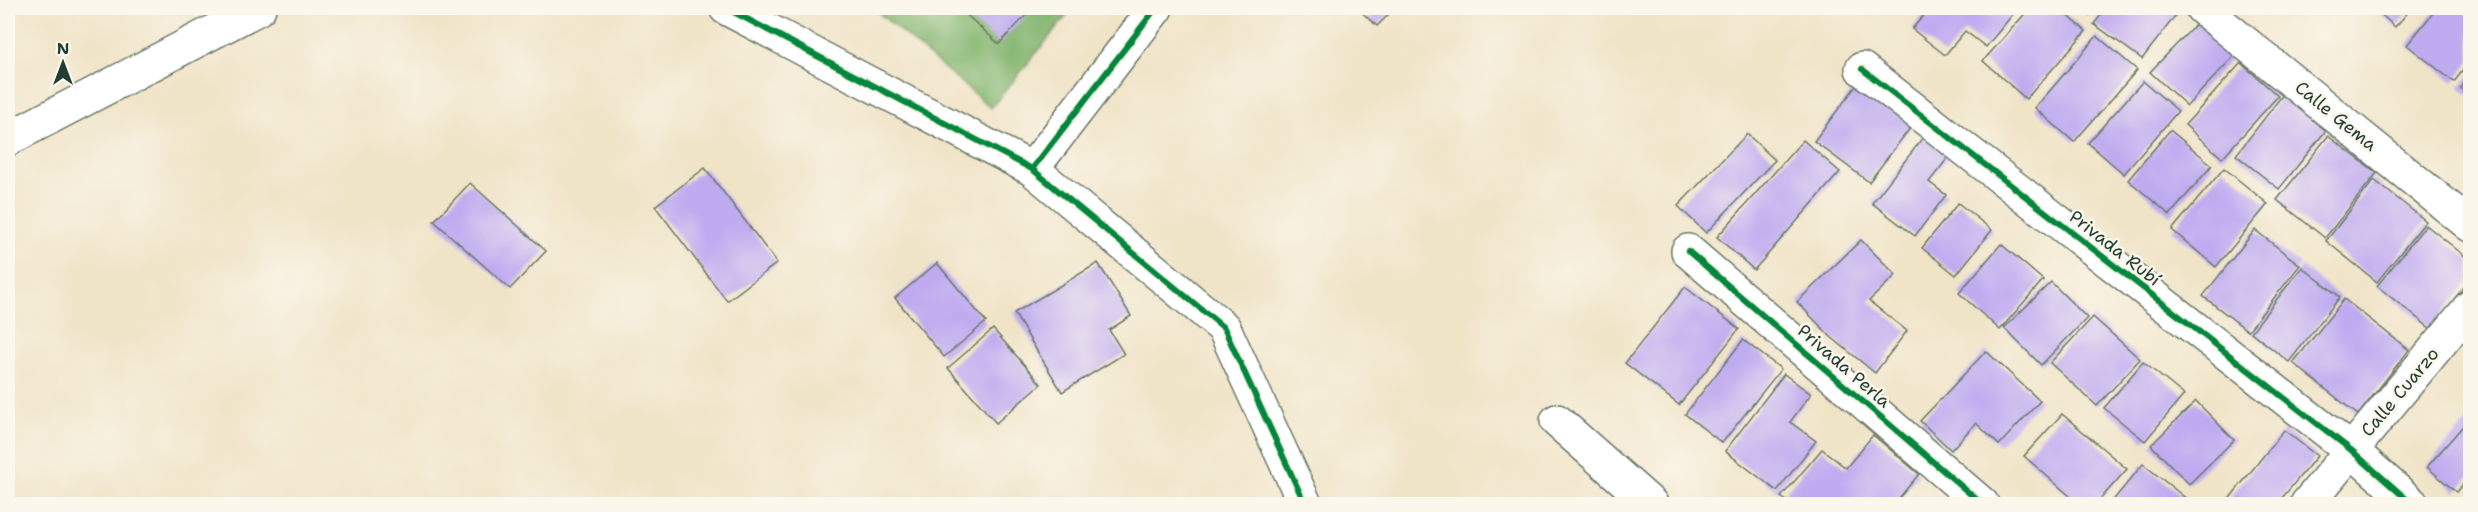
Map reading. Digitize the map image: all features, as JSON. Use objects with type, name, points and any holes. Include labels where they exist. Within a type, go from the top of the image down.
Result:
[{"type":"street","points":[[8,139],[258,8]]},
{"type":"street","points":[[726,8],[1032,169],[1224,328],[1305,504]]},
{"type":"street","points":[[1032,169],[1156,8]]},
{"type":"street","name":"Calle Gema","points":[[2202,8],[2470,225]]},
{"type":"street","name":"Privada Rubí","points":[[1862,69],[2351,450],[2412,504]]},
{"type":"street","name":"Privada Perla","points":[[1688,251],[1982,504]]},
{"type":"street","name":"Calle Cuarzo","points":[[2307,504],[2470,307]]},
{"type":"street","points":[[1557,421],[1651,504]]},
{"type":"green space","points":[[873,8],[1073,8],[991,108]]},
{"type":"building","points":[[959,8],[1033,8],[999,44]]},
{"type":"building","points":[[1357,8],[1395,8],[1377,26]]},
{"type":"building","points":[[1930,8],[2018,8],[1986,47],[1965,31],[1945,55],[1912,29]]},
{"type":"building","points":[[2030,8],[2059,8],[2086,31],[2026,99],[1983,61]]},
{"type":"building","points":[[2079,8],[2094,8],[2089,15]]},
{"type":"building","points":[[2106,8],[2174,8],[2179,11],[2142,59],[2094,24]]},
{"type":"building","points":[[2374,8],[2412,8],[2395,27]]},
{"type":"building","points":[[2437,8],[2462,8],[2470,14],[2470,61],[2454,82],[2407,45]]},
{"type":"building","points":[[2200,20],[2236,54],[2187,106],[2150,72]]},
{"type":"building","points":[[2097,36],[2137,70],[2074,142],[2035,108]]},
{"type":"building","points":[[2241,63],[2278,96],[2222,158],[2185,125]]},
{"type":"building","points":[[2470,74],[2470,97],[2460,88]]},
{"type":"building","points":[[1862,78],[1917,119],[1869,182],[1814,141]]},
{"type":"building","points":[[2143,81],[2178,111],[2124,174],[2088,143]]},
{"type":"building","points":[[2284,93],[2328,128],[2279,189],[2236,155]]},
{"type":"building","points":[[1929,130],[1954,150],[1929,182],[1946,195],[1915,236],[1872,203]]},
{"type":"building","points":[[2170,130],[2212,165],[2170,215],[2128,180]]},
{"type":"building","points":[[1747,134],[1775,160],[1706,233],[1678,206]]},
{"type":"building","points":[[2328,136],[2377,173],[2325,238],[2277,200]]},
{"type":"building","points":[[1803,140],[1840,172],[1754,270],[1717,237]]},
{"type":"building","points":[[705,168],[777,263],[727,301],[655,206]]},
{"type":"building","points":[[2224,168],[2268,204],[2216,267],[2172,230]]},
{"type":"building","points":[[2374,180],[2426,221],[2377,282],[2326,241]]},
{"type":"building","points":[[470,183],[546,251],[510,289],[434,221]]},
{"type":"building","points":[[1958,203],[1992,230],[1956,275],[1922,248]]},
{"type":"building","points":[[2426,225],[2470,260],[2470,279],[2431,329],[2377,286]]},
{"type":"building","points":[[2255,230],[2300,265],[2248,331],[2203,296]]},
{"type":"building","points":[[1861,240],[1896,275],[1869,301],[1907,331],[1875,373],[1831,337],[1797,302]]},
{"type":"building","points":[[2001,244],[2043,280],[2000,330],[1959,293]]},
{"type":"building","points":[[937,263],[986,322],[944,357],[895,298]]},
{"type":"building","points":[[1098,263],[1131,316],[1109,330],[1124,354],[1062,392],[1014,313]]},
{"type":"building","points":[[2302,267],[2340,297],[2289,362],[2251,332]]},
{"type":"building","points":[[2051,282],[2087,318],[2041,365],[2004,328]]},
{"type":"building","points":[[1685,287],[1739,329],[1679,405],[1625,363]]},
{"type":"building","points":[[2344,299],[2409,350],[2358,415],[2293,363]]},
{"type":"building","points":[[2093,317],[2140,359],[2097,406],[2050,363]]},
{"type":"building","points":[[993,329],[1041,384],[996,423],[948,368]]},
{"type":"building","points":[[1743,340],[1781,369],[1722,443],[1685,414]]},
{"type":"building","points":[[1986,351],[2040,401],[1999,445],[1976,423],[1951,450],[1920,421]]},
{"type":"building","points":[[2143,362],[2184,395],[2145,441],[2104,408]]},
{"type":"building","points":[[1784,374],[1811,394],[1790,422],[1816,441],[1777,491],[1725,451]]},
{"type":"building","points":[[2196,401],[2234,440],[2189,484],[2151,445]]},
{"type":"building","points":[[2062,414],[2127,469],[2096,504],[2079,504],[2024,456]]},
{"type":"building","points":[[2470,418],[2470,476],[2456,492],[2427,467]]},
{"type":"building","points":[[2284,430],[2317,456],[2277,504],[2237,504],[2230,498]]},
{"type":"building","points":[[1873,435],[1919,474],[1894,504],[1791,504],[1781,497],[1822,449],[1846,468]]},
{"type":"building","points":[[2143,464],[2193,504],[2110,504]]},
{"type":"cycle path","points":[[726,8],[1032,169],[1156,8]]},
{"type":"cycle path","points":[[1862,69],[2351,450],[2412,504]]},
{"type":"cycle path","points":[[1032,169],[1224,328],[1305,504]]},
{"type":"cycle path","points":[[1688,251],[1982,504]]}]
